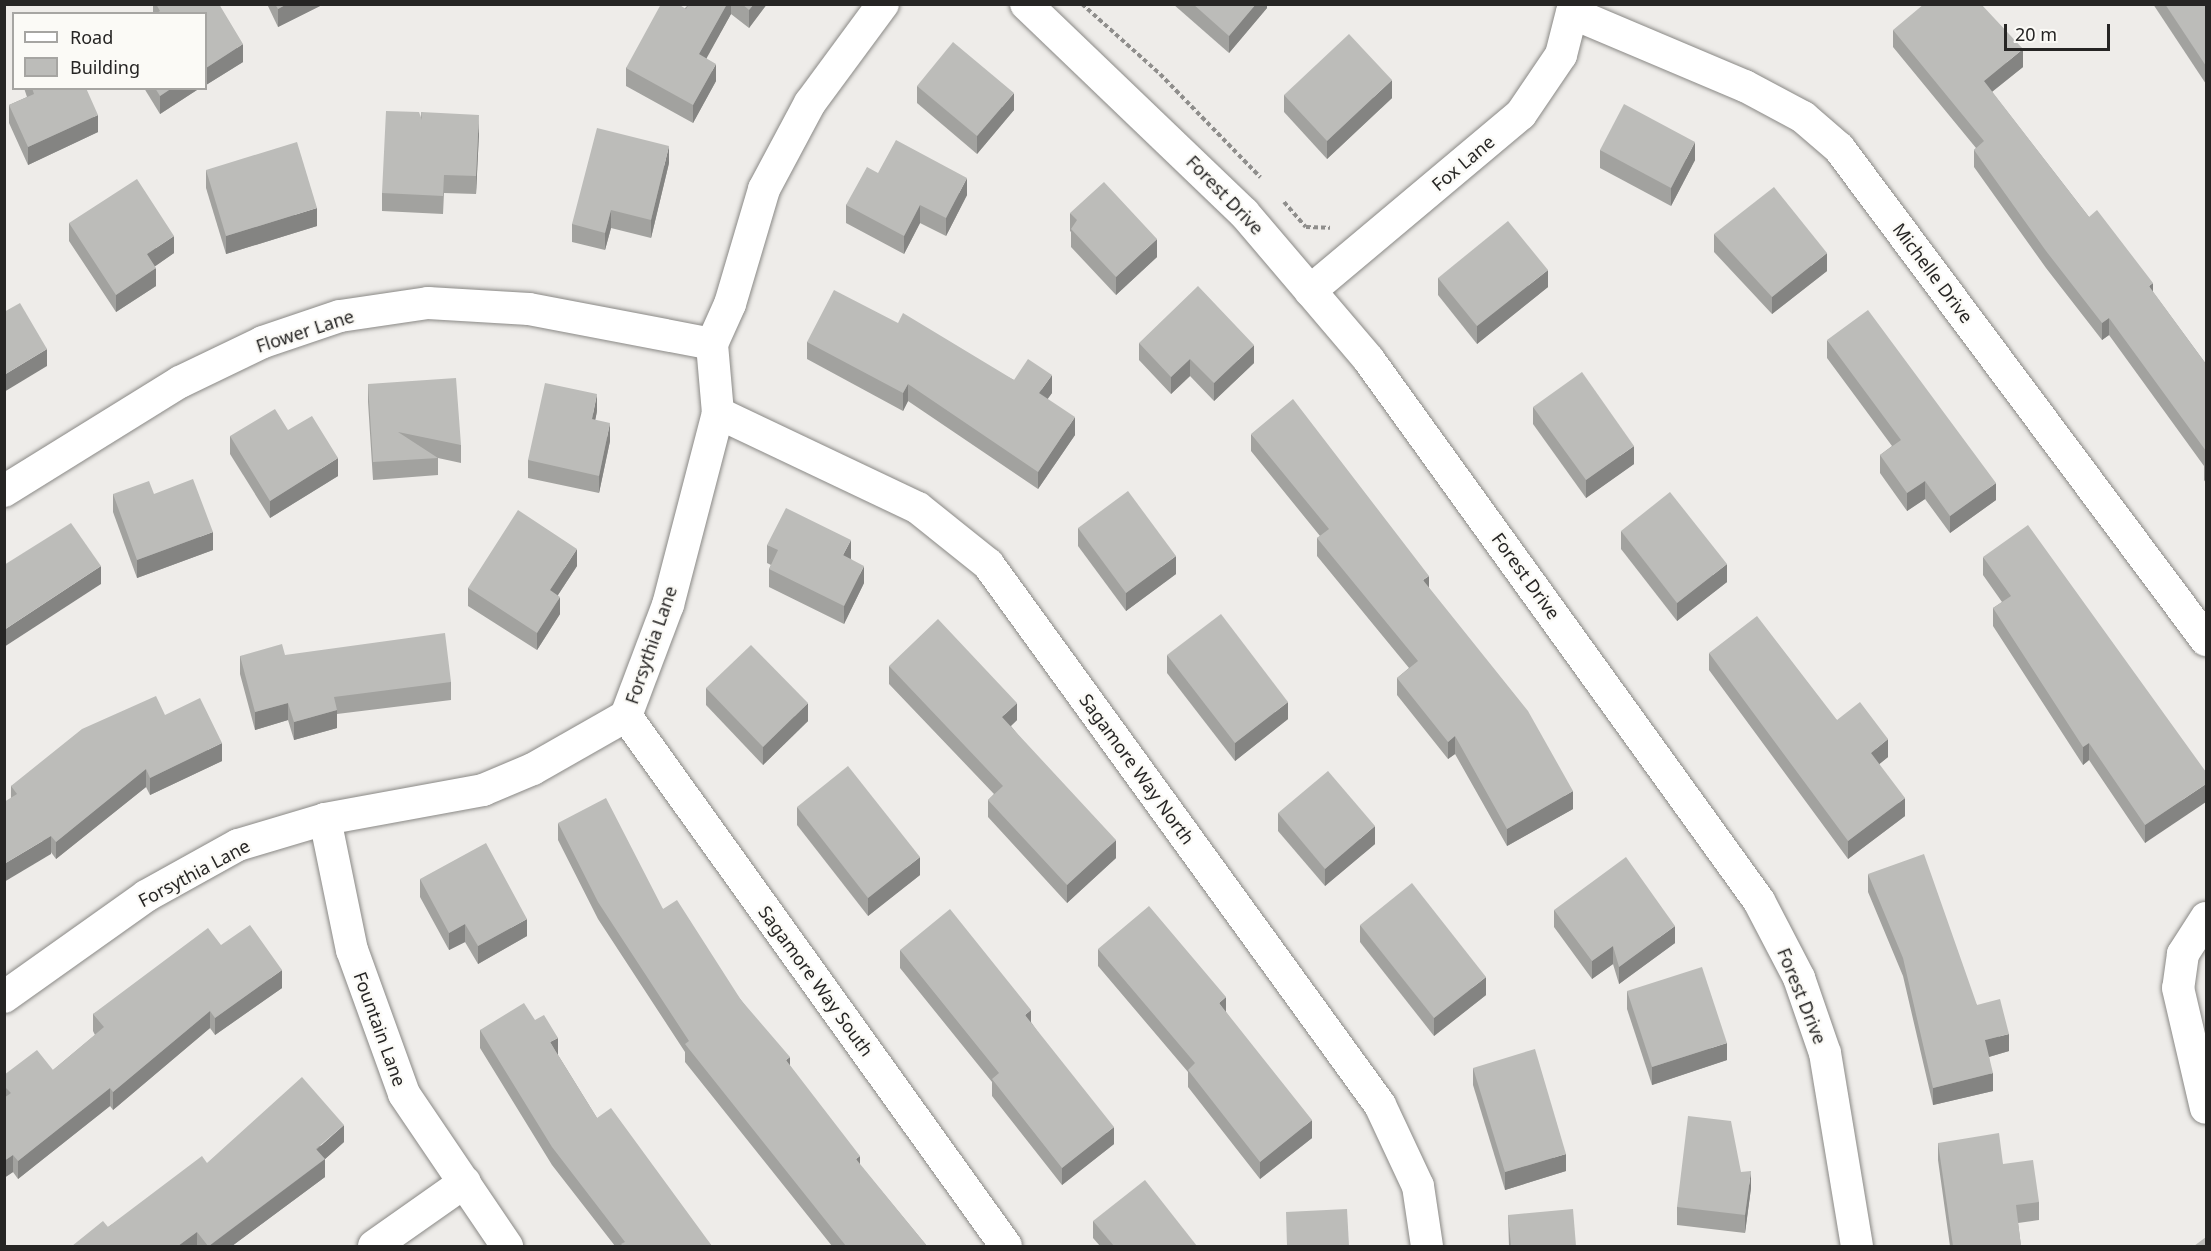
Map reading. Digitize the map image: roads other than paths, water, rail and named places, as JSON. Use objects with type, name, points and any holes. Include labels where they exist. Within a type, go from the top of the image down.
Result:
[{"type":"street","name":"Forsythia Lane","points":[[4,998],[156,890],[238,845],[325,819],[483,790],[533,769],[626,716],[668,604],[718,413],[712,344],[730,304],[764,189],[810,103],[883,4]]},
{"type":"street","name":"Forest Drive","points":[[1026,4],[1244,213],[1368,360],[1759,901],[1799,978],[1825,1053],[1857,1246]]},
{"type":"street","name":"Fox Lane","points":[[1310,291],[1521,114],[1561,55],[1573,9]]},
{"type":"street","name":"Michelle Drive","points":[[1573,9],[1745,86],[1803,117],[1839,148],[2206,640]]},
{"type":"street","name":"Flower Lane","points":[[4,491],[180,382],[263,342],[340,316],[428,303],[529,309],[712,344]]},
{"type":"street","name":"Sagamore Way North","points":[[718,413],[918,508],[988,564],[1380,1105],[1418,1186],[1427,1246]]},
{"type":"street","name":"Sagamore Way South","points":[[626,716],[1006,1246]]},
{"type":"street","name":"Fountain Lane","points":[[325,819],[352,950],[382,1042],[404,1094],[507,1246]]},
{"type":"street","points":[[2206,918],[2183,954],[2178,988],[2206,1108]]},
{"type":"street","points":[[374,1246],[465,1182]]}]
